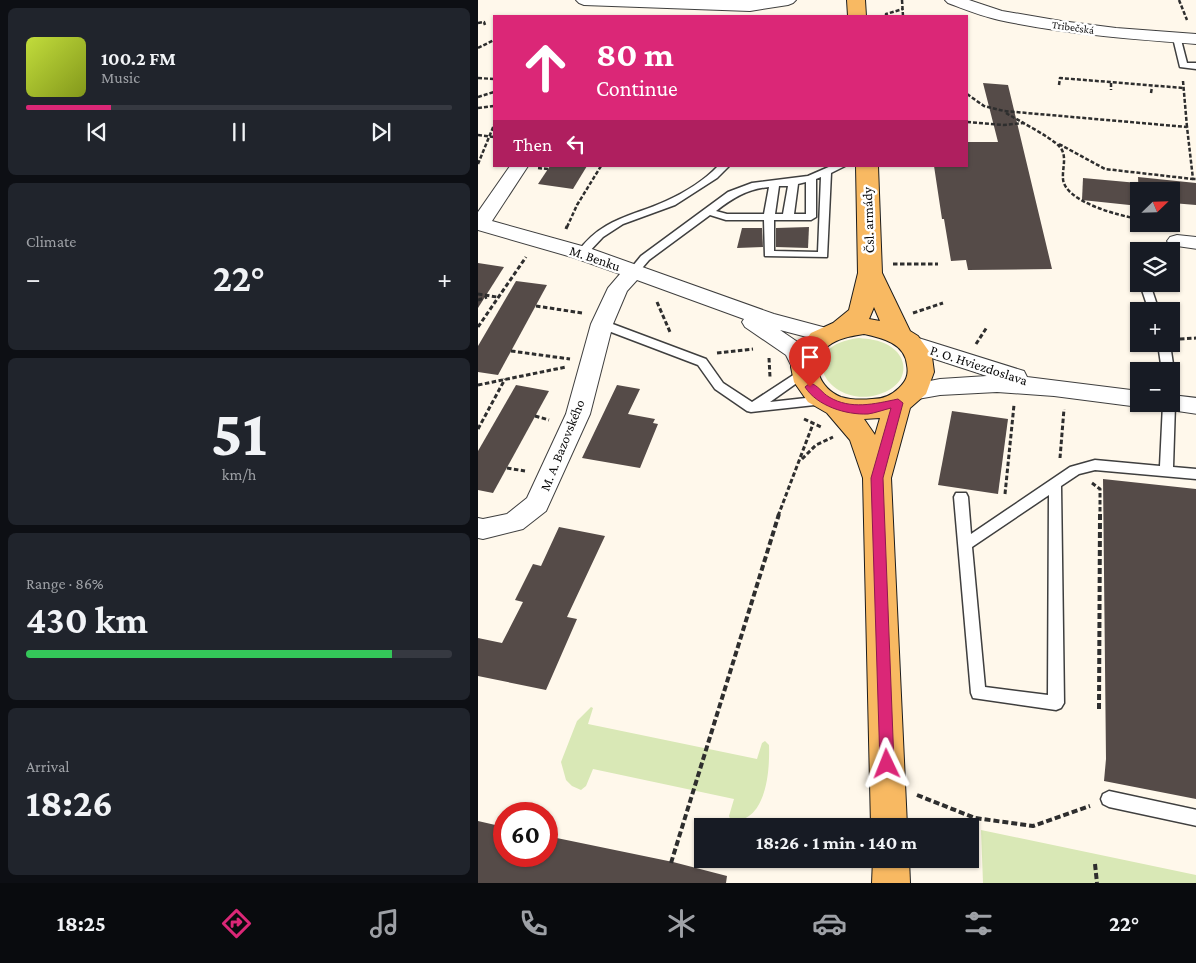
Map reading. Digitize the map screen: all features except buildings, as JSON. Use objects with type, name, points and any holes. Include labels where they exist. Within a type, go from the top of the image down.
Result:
[{"type":"main road","points":[[856,0],[857,15]]},
{"type":"main road","name":"Čsl. armády","points":[[867,167],[880,269],[907,331]]},
{"type":"main road","name":"Čsl. armády","points":[[834,332],[860,313],[880,269]]},
{"type":"main road","points":[[877,478],[905,398],[920,381],[923,368],[920,355],[907,331],[871,327],[834,332],[810,348],[803,369],[810,387],[831,403],[862,436],[877,478],[889,818]]},
{"type":"main road","points":[[831,403],[868,410],[905,398]]},
{"type":"main road","points":[[890,868],[891,883]]},
{"type":"street","points":[[584,0],[750,6],[788,0]]},
{"type":"street","name":"Tribečská","points":[[953,0],[999,15],[1060,26],[1177,38],[1193,32]]},
{"type":"street","name":"M. Benku","points":[[518,167],[479,224],[582,253],[767,319],[834,332]]},
{"type":"street","name":"M. A. Bazovského","points":[[478,528],[514,522],[538,504],[578,414],[580,364],[597,319],[618,288],[633,272]]},
{"type":"street","name":"M. Benku","points":[[707,299],[762,327],[794,350],[803,369]]},
{"type":"street","name":"P. O. Hviezdoslava","points":[[907,331],[1046,387]]},
{"type":"street","name":"P. O. Hviezdoslava","points":[[905,398],[939,386],[966,384],[1046,387],[1130,398]]},
{"type":"street","points":[[1180,404],[1196,406]]},
{"type":"lane","points":[[1177,38],[1183,65],[1196,66]]},
{"type":"lane","points":[[582,253],[599,235],[619,222],[671,203],[714,176],[723,167]]},
{"type":"lane","points":[[633,272],[645,258],[732,194],[752,186],[774,185],[811,178],[838,167]]},
{"type":"lane","points":[[774,185],[770,217],[769,254],[823,255],[826,173]]},
{"type":"lane","points":[[707,211],[726,216],[811,217],[811,178]]},
{"type":"lane","points":[[788,217],[792,182]]},
{"type":"lane","points":[[597,319],[702,362],[720,386],[751,408],[831,403]]},
{"type":"lane","points":[[751,408],[803,369]]},
{"type":"lane","points":[[1166,471],[1169,412]]},
{"type":"lane","points":[[966,544],[1075,470],[1095,465],[1196,474]]},
{"type":"lane","points":[[961,497],[978,693],[1056,703],[1055,483]]},
{"type":"lane","points":[[1109,799],[1196,818]]},
{"type":"path","points":[[902,0],[904,15]]},
{"type":"path","points":[[1179,0],[1193,32]]},
{"type":"path","points":[[886,15],[903,9]]},
{"type":"path","points":[[478,21],[485,24]]},
{"type":"path","points":[[478,48],[493,40]]},
{"type":"path","points":[[1054,142],[1105,169],[1195,179],[1187,127],[1183,65]]},
{"type":"path","points":[[478,78],[493,79]]},
{"type":"path","points":[[1059,85],[1060,78],[1152,87],[1184,88]]},
{"type":"path","points":[[1111,90],[1112,83]]},
{"type":"path","points":[[1151,93],[1152,87]]},
{"type":"path","points":[[478,97],[493,92]]},
{"type":"path","points":[[968,95],[976,103],[984,107],[1004,111],[1187,127]]},
{"type":"path","points":[[478,108],[493,106]]},
{"type":"path","points":[[1004,111],[1060,146],[1065,155],[1064,183],[1072,194],[1084,202],[1130,216]]},
{"type":"path","points":[[968,122],[1016,126],[1024,123]]},
{"type":"path","points":[[478,135],[492,137],[478,164]]},
{"type":"path","points":[[554,244],[565,230],[577,205],[600,167]]},
{"type":"path","points":[[478,327],[497,297],[528,255]]},
{"type":"path","points":[[880,269],[938,264]]},
{"type":"path","points":[[478,294],[497,297]]},
{"type":"path","points":[[478,300],[488,296]]},
{"type":"path","points":[[658,302],[670,333]]},
{"type":"path","points":[[907,331],[943,303]]},
{"type":"path","points":[[536,306],[597,319]]},
{"type":"path","points":[[1180,339],[1196,338]]},
{"type":"path","points":[[716,353],[755,349]]},
{"type":"path","points":[[771,349],[768,366],[771,380]]},
{"type":"path","points":[[511,351],[580,364]]},
{"type":"path","points":[[478,384],[580,364]]},
{"type":"path","points":[[478,429],[506,379]]},
{"type":"path","points":[[1005,494],[1014,399]]},
{"type":"path","points":[[1064,406],[1060,458],[1100,489],[1099,709]]},
{"type":"path","points":[[535,416],[542,418]]},
{"type":"path","points":[[671,863],[782,504],[800,462],[813,424]]},
{"type":"path","points":[[800,462],[816,446],[827,438],[835,436]]},
{"type":"path","points":[[507,468],[513,469]]},
{"type":"path","points":[[888,784],[975,818],[1032,826],[1109,799]]},
{"type":"path","points":[[1094,864],[1097,883]]},
{"type":"green space","points":[[859,338],[885,343],[899,355],[904,368],[903,374],[896,385],[889,390],[869,396],[852,395],[837,389],[826,378],[822,366],[825,354],[837,344]]},
{"type":"green space","points":[[591,707],[593,708],[588,724],[757,759],[762,743],[765,741],[769,745],[767,781],[764,794],[752,814],[745,818],[730,818],[734,799],[593,769],[586,786],[581,790],[572,786],[566,780],[561,762],[577,721]]},
{"type":"green space","points":[[981,830],[1196,875],[1196,883],[983,883]]},
{"type":"route","points":[[810,387],[824,400],[837,406],[858,410],[879,409],[898,403],[892,418],[877,478],[878,551],[887,764]]}]
